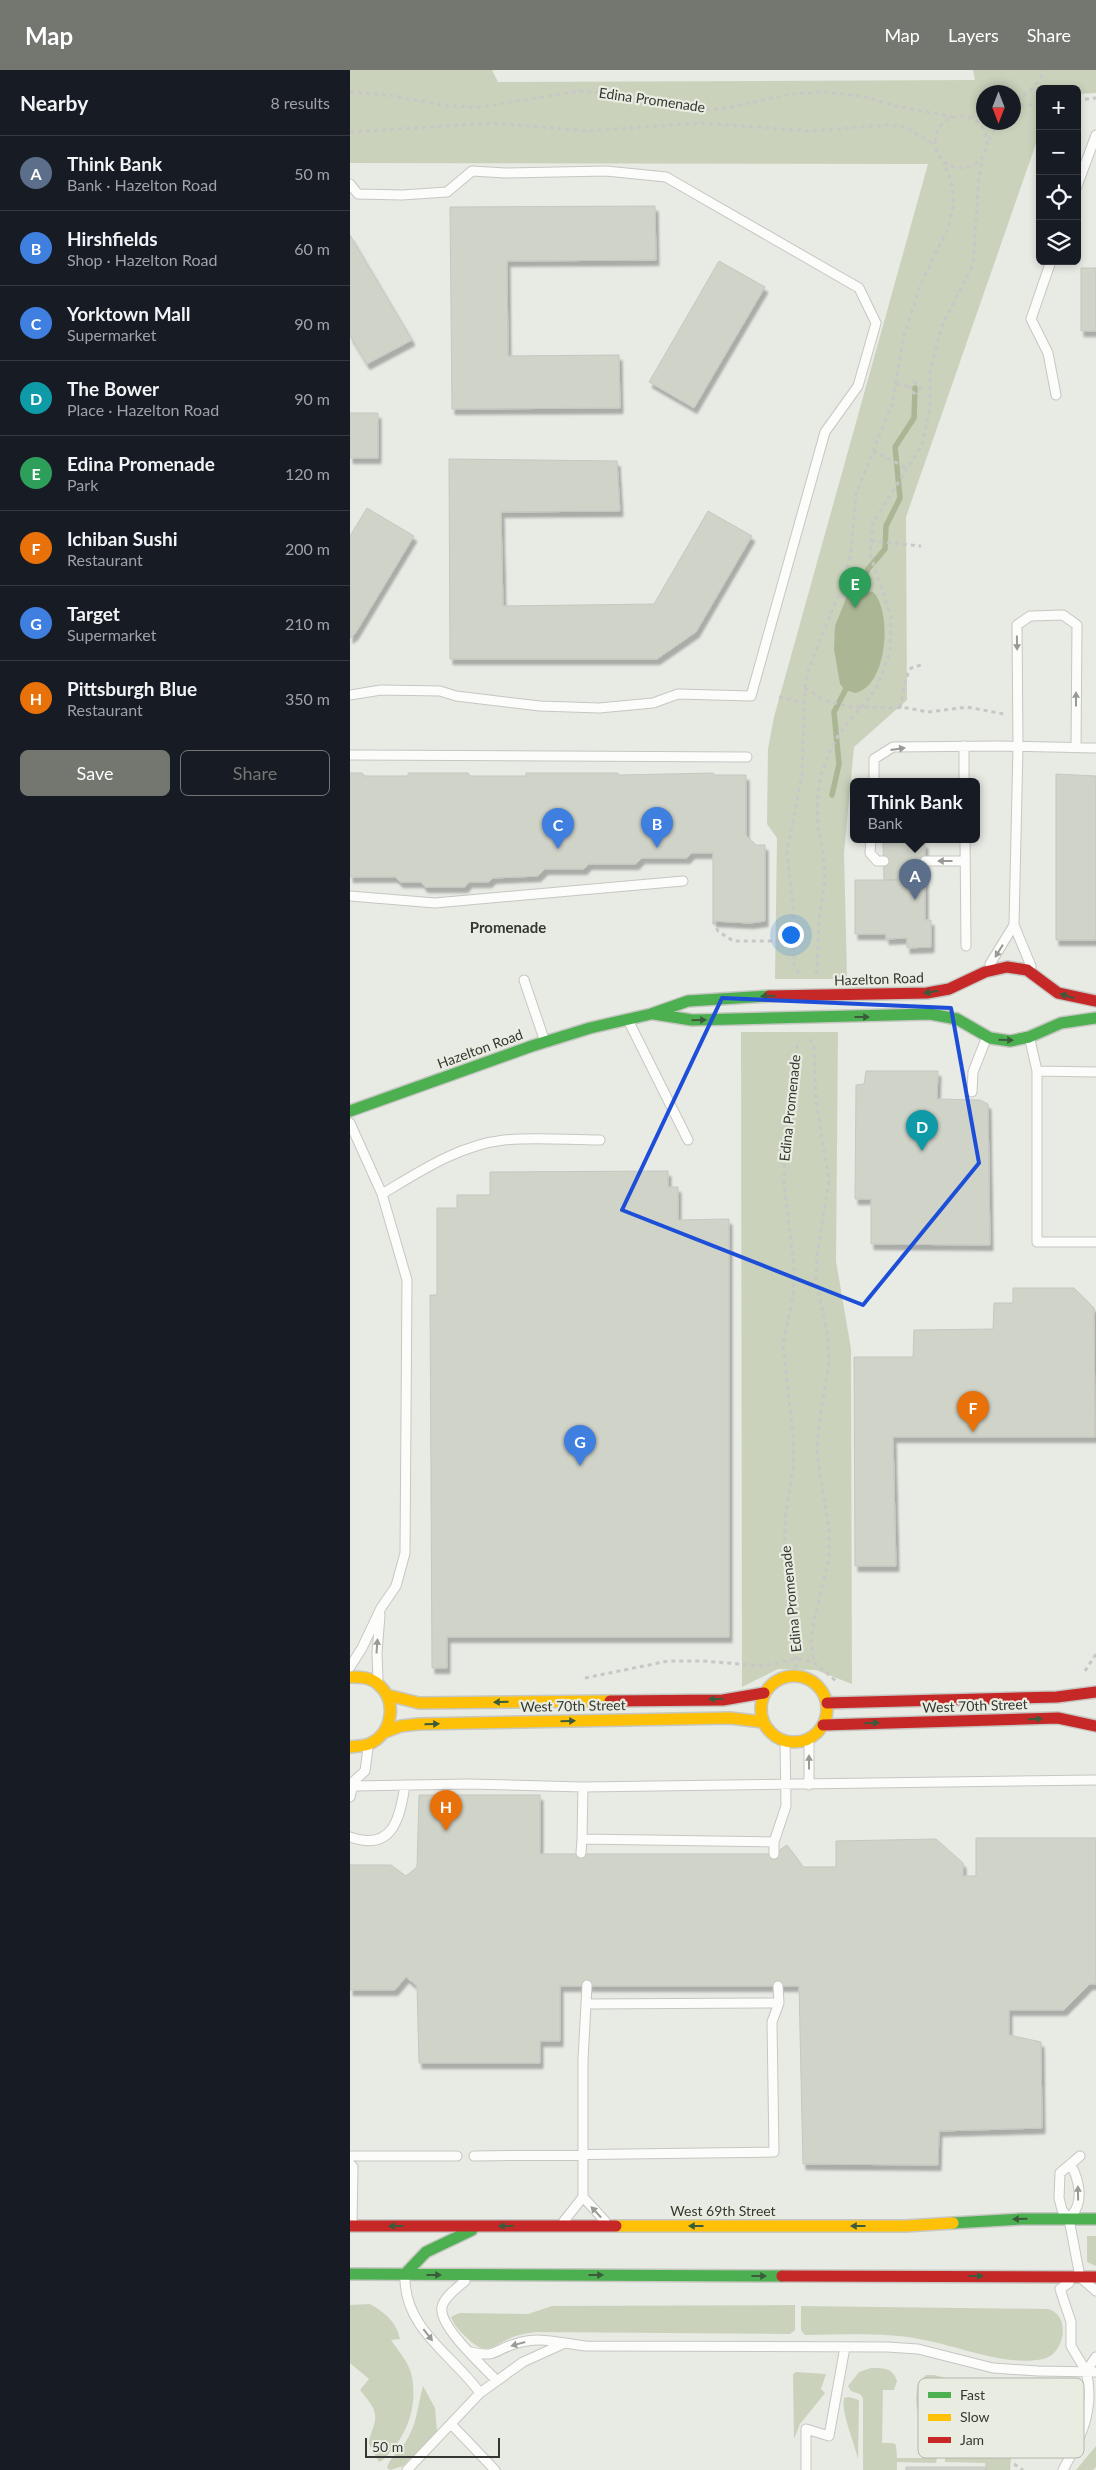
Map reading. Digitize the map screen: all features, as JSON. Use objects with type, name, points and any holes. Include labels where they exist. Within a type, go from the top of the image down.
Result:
[{"type":"street","name":"Hazelton Road","points":[[350,1111],[545,1042],[651,1014],[688,1001],[737,997],[927,993],[949,989],[981,975],[1007,967],[1027,970],[1058,993],[1074,998],[1096,1001]]},
{"type":"street","points":[[967,994],[981,975]]},
{"type":"street","points":[[1034,1034],[1046,1021],[1049,1007],[1039,978]]},
{"type":"street","points":[[966,1011],[974,1028]]},
{"type":"street","name":"Hazelton Road","points":[[651,1014],[692,1020],[930,1014],[956,1020],[988,1037],[1010,1041],[1069,1021],[1096,1018]]},
{"type":"street","points":[[796,1676],[809,1679],[818,1685],[827,1704],[824,1725],[809,1739],[801,1742],[785,1742],[768,1731],[760,1712],[764,1693],[779,1679],[796,1676]]},
{"type":"street","points":[[350,1677],[363,1677],[378,1684],[387,1695],[391,1710],[385,1732],[368,1745],[350,1747]]},
{"type":"street","name":"West 70th Street","points":[[827,1704],[1057,1698],[1096,1692]]},
{"type":"street","name":"West 70th Street","points":[[387,1695],[419,1704],[722,1700],[764,1693]]},
{"type":"street","points":[[1096,1698],[1094,1709],[1096,1720]]},
{"type":"street","name":"West 70th Street","points":[[385,1732],[401,1726],[419,1724],[730,1718],[763,1722]]},
{"type":"street","name":"West 70th Street","points":[[824,1725],[1058,1718],[1096,1726]]},
{"type":"street","name":"West 69th Street","points":[[351,2227],[906,2226],[1022,2219],[1096,2219]]},
{"type":"street","points":[[405,2274],[412,2264],[430,2249],[479,2226]]},
{"type":"street","points":[[350,2274],[1096,2277]]},
{"type":"lane","points":[[1081,175],[1096,135]]},
{"type":"lane","points":[[350,184],[358,194],[402,195],[447,192],[472,171],[505,173],[606,171],[666,177],[859,288],[876,323],[858,386],[825,432],[751,696],[678,694],[653,703],[598,708],[540,706],[456,696],[440,691],[381,690],[350,695]]},
{"type":"lane","points":[[1050,265],[1031,319],[1048,353],[1056,395]]},
{"type":"lane","points":[[1039,978],[1014,926],[1018,747],[1016,625],[1030,616],[1063,615],[1077,625],[1076,748]]},
{"type":"lane","points":[[964,746],[964,778]]},
{"type":"lane","points":[[874,778],[874,759],[893,747],[1096,748]]},
{"type":"lane","points":[[350,755],[747,757]]},
{"type":"lane","points":[[871,843],[870,853],[877,861],[884,861]]},
{"type":"lane","points":[[965,843],[966,946]]},
{"type":"lane","points":[[925,861],[965,861]]},
{"type":"lane","points":[[350,896],[435,903],[683,882]]},
{"type":"lane","points":[[981,975],[1014,926]]},
{"type":"lane","points":[[524,980],[545,1042]]},
{"type":"lane","points":[[627,1019],[688,1140]]},
{"type":"lane","points":[[1034,1034],[1037,1071],[1037,1242],[1096,1242]]},
{"type":"lane","points":[[972,1092],[973,1072],[988,1037]]},
{"type":"lane","points":[[1037,1071],[1096,1072]]},
{"type":"lane","points":[[350,1123],[382,1194],[406,1280],[405,1553],[396,1586],[381,1608],[362,1648],[350,1667]]},
{"type":"lane","points":[[382,1194],[442,1159],[503,1140],[600,1140]]},
{"type":"lane","points":[[378,1684],[376,1661],[381,1608]]},
{"type":"lane","points":[[809,1739],[809,1784]]},
{"type":"lane","points":[[774,1854],[774,1842],[786,1806],[784,1784],[785,1742]]},
{"type":"lane","points":[[350,1796],[353,1781],[365,1771],[368,1745]]},
{"type":"lane","points":[[353,1781],[405,1785],[468,1784],[583,1787],[1096,1780]]},
{"type":"lane","points":[[350,1837],[362,1842],[382,1838],[392,1831],[401,1811],[405,1785]]},
{"type":"lane","points":[[581,1853],[583,1787]]},
{"type":"lane","points":[[582,1839],[774,1842]]},
{"type":"lane","points":[[560,2226],[583,2197],[583,2060],[586,1985]]},
{"type":"lane","points":[[474,2156],[774,2152],[772,2022],[779,2003],[778,1986]]},
{"type":"lane","points":[[586,2004],[779,2003]]},
{"type":"lane","points":[[350,2156],[457,2156]]},
{"type":"lane","points":[[1080,2156],[1060,2173],[1058,2185],[1062,2210],[1069,2219],[1080,2277],[1096,2291]]},
{"type":"lane","points":[[350,2164],[353,2167],[351,2227]]},
{"type":"lane","points":[[1069,2219],[1077,2210],[1080,2195],[1077,2176],[1070,2165]]},
{"type":"lane","points":[[583,2197],[610,2226]]},
{"type":"lane","points":[[405,2274],[409,2298],[424,2332],[480,2393]]},
{"type":"lane","points":[[472,2275],[450,2294],[442,2306],[444,2321],[459,2341],[497,2381]]},
{"type":"lane","points":[[1080,2277],[1060,2289],[1071,2322],[1071,2346],[1089,2378],[1092,2412],[1084,2436]]},
{"type":"lane","points":[[471,2352],[486,2356],[498,2353],[513,2344],[541,2338],[585,2346],[918,2349],[993,2368],[1096,2372]]},
{"type":"lane","points":[[407,2470],[480,2393],[523,2362],[565,2343]]},
{"type":"lane","points":[[806,2470],[806,2429],[829,2436],[845,2347]]},
{"type":"lane","points":[[1086,2371],[1096,2356]]},
{"type":"lane","points":[[451,2424],[495,2470]]},
{"type":"lane","points":[[1063,2470],[1070,2458]]},
{"type":"path","points":[[1021,97],[1041,79],[1044,70]]},
{"type":"path","name":"Edina Promenade","points":[[350,92],[388,95],[448,106],[481,107],[579,91],[614,93],[661,104],[696,109],[721,109],[792,94],[826,92],[861,96],[896,106],[953,117],[976,115]]},
{"type":"path","points":[[1081,100],[1096,98]]},
{"type":"path","points":[[1021,106],[1036,104]]},
{"type":"path","points":[[802,981],[794,965],[794,918],[788,853],[802,775],[805,688],[809,668],[842,586],[851,554],[856,494],[892,404],[904,336],[921,283],[948,228],[954,202],[951,182],[935,145],[939,128],[953,117]]},
{"type":"path","points":[[970,117],[984,127],[988,140]]},
{"type":"path","name":"Edina Promenade","points":[[350,132],[493,123],[588,131],[700,123],[811,131],[890,124],[906,127],[935,145]]},
{"type":"path","points":[[810,976],[818,971],[819,925],[825,881],[825,866],[818,828],[820,778],[839,734],[876,689],[882,677],[892,639],[891,617],[872,560],[871,541],[873,523],[922,444],[930,407],[930,370],[943,323],[973,265],[979,177],[988,140],[994,130]]},
{"type":"path","points":[[943,162],[959,168],[976,164],[983,158]]},
{"type":"path","points":[[909,387],[912,383],[916,382],[920,388]]},
{"type":"path","points":[[896,384],[909,387]]},
{"type":"path","points":[[909,387],[911,393],[916,394],[920,388]]},
{"type":"path","points":[[920,388],[930,387]]},
{"type":"path","points":[[873,451],[908,468]]},
{"type":"path","points":[[871,541],[921,546]]},
{"type":"path","points":[[900,708],[906,678],[911,668],[920,665]]},
{"type":"path","points":[[805,688],[824,700],[841,705],[900,708],[928,712],[967,707],[998,714],[1018,714]]},
{"type":"path","points":[[779,697],[804,703]]},
{"type":"path","points":[[713,921],[718,931],[734,941],[794,941]]},
{"type":"path","name":"Edina Promenade","points":[[810,1038],[814,1046],[816,1100],[829,1181],[817,1254],[816,1279],[828,1337],[829,1363],[818,1423],[817,1453],[829,1530],[829,1559],[814,1620],[811,1641],[814,1662]]},
{"type":"path","name":"Edina Promenade","points":[[796,1676],[796,1630],[784,1556],[785,1519],[793,1468],[793,1436],[783,1345],[793,1296],[794,1268],[784,1184],[785,1140],[793,1096],[797,1048],[801,1039]]},
{"type":"path","points":[[1078,1675],[1085,1671],[1096,1654]]},
{"type":"path","points":[[578,1679],[668,1661],[704,1661],[764,1666],[797,1659],[814,1662],[840,1683]]},
{"type":"path","points":[[1014,2464],[1023,2470]]},
{"type":"highlighted area","points":[[722,998],[951,1008],[979,1163],[863,1305],[622,1210]]},
{"type":"shaded area","points":[[350,70],[492,70],[498,82],[975,80],[973,70],[1096,70],[1096,93],[1081,94],[1081,85],[1036,85],[1036,143],[906,517],[907,700],[854,747],[844,853],[847,979],[775,979],[777,838],[767,824],[768,749],[774,717],[928,164],[350,163]]},
{"type":"shaded area","points":[[867,591],[873,592],[879,602],[883,615],[885,631],[884,648],[874,678],[866,688],[855,693],[845,690],[840,684],[834,649],[835,626],[847,596]]},
{"type":"shaded area","points":[[741,1032],[838,1032],[836,1261],[851,1349],[852,1684],[816,1670],[778,1669],[742,1687]]},
{"type":"shaded area","points":[[1087,2236],[1096,2236],[1096,2266],[1087,2262]]},
{"type":"shaded area","points":[[370,2304],[385,2314],[396,2327],[400,2339],[391,2340],[409,2367],[413,2387],[412,2407],[407,2427],[397,2444],[379,2462],[369,2444],[375,2419],[374,2410],[360,2390],[369,2379],[350,2363],[350,2305]]},
{"type":"shaded area","points":[[795,2305],[795,2330],[790,2334],[537,2332],[517,2336],[489,2348],[480,2348],[471,2342],[457,2327],[451,2317],[459,2313],[528,2314],[552,2306]]},
{"type":"shaded area","points":[[801,2306],[1047,2309],[1055,2312],[1060,2318],[1063,2334],[1057,2350],[1051,2356],[1028,2361],[1013,2360],[997,2358],[933,2342],[891,2335],[805,2335],[801,2330]]},
{"type":"shaded area","points":[[871,2368],[890,2371],[897,2381],[894,2390],[883,2390],[882,2443],[893,2443],[896,2445],[897,2458],[937,2458],[936,2463],[897,2462],[897,2470],[863,2470],[863,2398],[860,2394],[851,2391],[848,2386],[859,2372]]},
{"type":"shaded area","points":[[796,2372],[826,2374],[821,2389],[825,2393],[800,2424],[794,2439],[793,2374]]},
{"type":"shaded area","points":[[926,2375],[934,2375],[945,2378],[923,2378]]},
{"type":"shaded area","points":[[918,2384],[918,2412],[916,2399]]},
{"type":"shaded area","points":[[423,2386],[435,2408],[437,2431],[403,2466],[390,2470],[387,2468],[390,2461],[405,2443],[412,2429]]},
{"type":"shaded area","points":[[849,2397],[859,2400],[858,2459],[844,2411],[844,2398]]},
{"type":"shaded area","points":[[1096,2446],[1096,2467],[1093,2470],[1076,2470]]},
{"type":"shaded area","points":[[945,2458],[1011,2458],[1010,2470],[986,2470],[985,2463],[945,2462]]},
{"type":"building","points":[[655,206],[656,260],[507,261],[508,356],[619,355],[620,408],[452,409],[450,207]]},
{"type":"building","points":[[350,235],[412,340],[367,364],[350,336]]},
{"type":"building","points":[[719,261],[765,287],[694,408],[649,382]]},
{"type":"building","points":[[1081,268],[1096,268],[1096,331],[1081,331]]},
{"type":"building","points":[[350,413],[378,413],[378,458],[350,458]]},
{"type":"building","points":[[449,459],[617,461],[620,511],[501,512],[503,606],[654,604],[708,511],[752,536],[696,632],[657,659],[450,659]]},
{"type":"building","points":[[367,508],[414,536],[355,634],[350,638],[350,536]]},
{"type":"building","points":[[350,773],[362,773],[365,776],[408,776],[408,773],[468,773],[470,776],[526,776],[526,773],[617,773],[620,775],[713,773],[715,775],[746,775],[746,835],[756,845],[765,845],[765,921],[750,923],[713,921],[713,853],[692,853],[687,858],[642,858],[636,864],[589,864],[584,869],[545,869],[538,876],[493,878],[489,882],[469,882],[465,887],[425,887],[421,882],[400,882],[395,877],[350,877]]},
{"type":"building","points":[[1056,774],[1096,776],[1096,940],[1056,940]]},
{"type":"building","points":[[883,843],[925,843],[925,880],[884,880]]},
{"type":"building","points":[[855,880],[925,880],[925,920],[931,920],[931,947],[907,948],[907,938],[886,939],[886,934],[855,934]]},
{"type":"building","points":[[866,1071],[938,1071],[937,1099],[980,1100],[988,1104],[990,1245],[871,1244],[871,1199],[855,1199],[856,1085],[864,1084]]},
{"type":"building","points":[[668,1171],[668,1187],[678,1187],[678,1220],[729,1219],[729,1637],[447,1637],[447,1668],[432,1668],[430,1295],[437,1295],[437,1208],[457,1208],[457,1195],[490,1195],[490,1172]]},
{"type":"building","points":[[1013,1288],[1074,1288],[1094,1308],[1095,1437],[893,1437],[896,1566],[855,1566],[854,1357],[913,1357],[914,1330],[993,1329],[994,1303],[1013,1303]]},
{"type":"building","points":[[419,1795],[540,1795],[540,1854],[774,1854],[787,1845],[803,1867],[836,1867],[836,1841],[936,1839],[963,1863],[963,1876],[976,1876],[976,1838],[1096,1838],[1096,1984],[1090,1984],[1064,2010],[1009,2010],[1009,2035],[1041,2042],[1042,2128],[939,2131],[938,2165],[803,2164],[799,1986],[560,1986],[560,2041],[540,2041],[540,2063],[419,2063],[417,1986],[406,1977],[395,1990],[350,1990],[350,1865],[391,1865],[406,1876],[417,1867]]},
{"type":"building","points":[[906,2467],[986,2467],[986,2470],[906,2470]]},
{"type":"waterway","points":[[861,599],[868,569],[885,549],[886,526],[900,498],[895,447],[914,418],[915,388]]},
{"type":"waterway","points":[[832,795],[839,764],[834,712],[848,685]]},
{"type":"traffic: fast","points":[[350,1111],[532,1046],[590,1028],[651,1014],[688,1001],[769,996]]},
{"type":"traffic: fast","points":[[654,1014],[692,1020],[930,1014],[957,1019],[990,1038],[1010,1041],[1029,1037],[1061,1023],[1096,1018]]},
{"type":"traffic: fast","points":[[953,2223],[1022,2219],[1096,2219]]},
{"type":"traffic: fast","points":[[405,2274],[426,2252],[472,2230]]},
{"type":"traffic: fast","points":[[350,2274],[782,2276]]},
{"type":"traffic: slow","points":[[787,1676],[801,1676],[813,1681],[822,1690],[827,1702],[827,1709],[825,1722],[818,1733],[801,1742],[787,1742],[775,1737],[766,1728],[761,1716],[761,1702],[766,1690],[775,1681],[787,1676]]},
{"type":"traffic: slow","points":[[350,1677],[365,1678],[376,1682],[385,1692],[389,1700],[390,1709],[387,1725],[377,1739],[367,1745],[350,1747]]},
{"type":"traffic: slow","points":[[387,1695],[419,1703],[610,1701]]},
{"type":"traffic: slow","points":[[385,1732],[401,1726],[419,1724],[730,1718],[763,1722]]},
{"type":"traffic: slow","points":[[616,2226],[906,2226],[953,2223]]},
{"type":"traffic: jam","points":[[769,996],[927,993],[949,989],[985,972],[1007,967],[1027,970],[1058,993],[1096,1001]]},
{"type":"traffic: jam","points":[[827,1703],[1057,1697],[1096,1692]]},
{"type":"traffic: jam","points":[[610,1701],[723,1700],[764,1693]]},
{"type":"traffic: jam","points":[[823,1725],[1058,1718],[1096,1726]]},
{"type":"traffic: jam","points":[[350,2226],[616,2226]]},
{"type":"traffic: jam","points":[[782,2276],[1096,2277]]},
{"type":"place","name":"Edina Promenade","points":[[855,608]]},
{"type":"place","name":"Hirshfields","points":[[657,848]]},
{"type":"place","name":"Yorktown Mall","points":[[558,849]]},
{"type":"place","name":"Think Bank","points":[[915,900]]},
{"type":"place","name":"The Bower","points":[[922,1151]]},
{"type":"place","name":"Ichiban Sushi","points":[[973,1432]]},
{"type":"place","name":"Target","points":[[580,1466]]},
{"type":"place","name":"Pittsburgh Blue","points":[[446,1831]]},
{"type":"district","name":"Promenade","points":[[508,928]]}]
